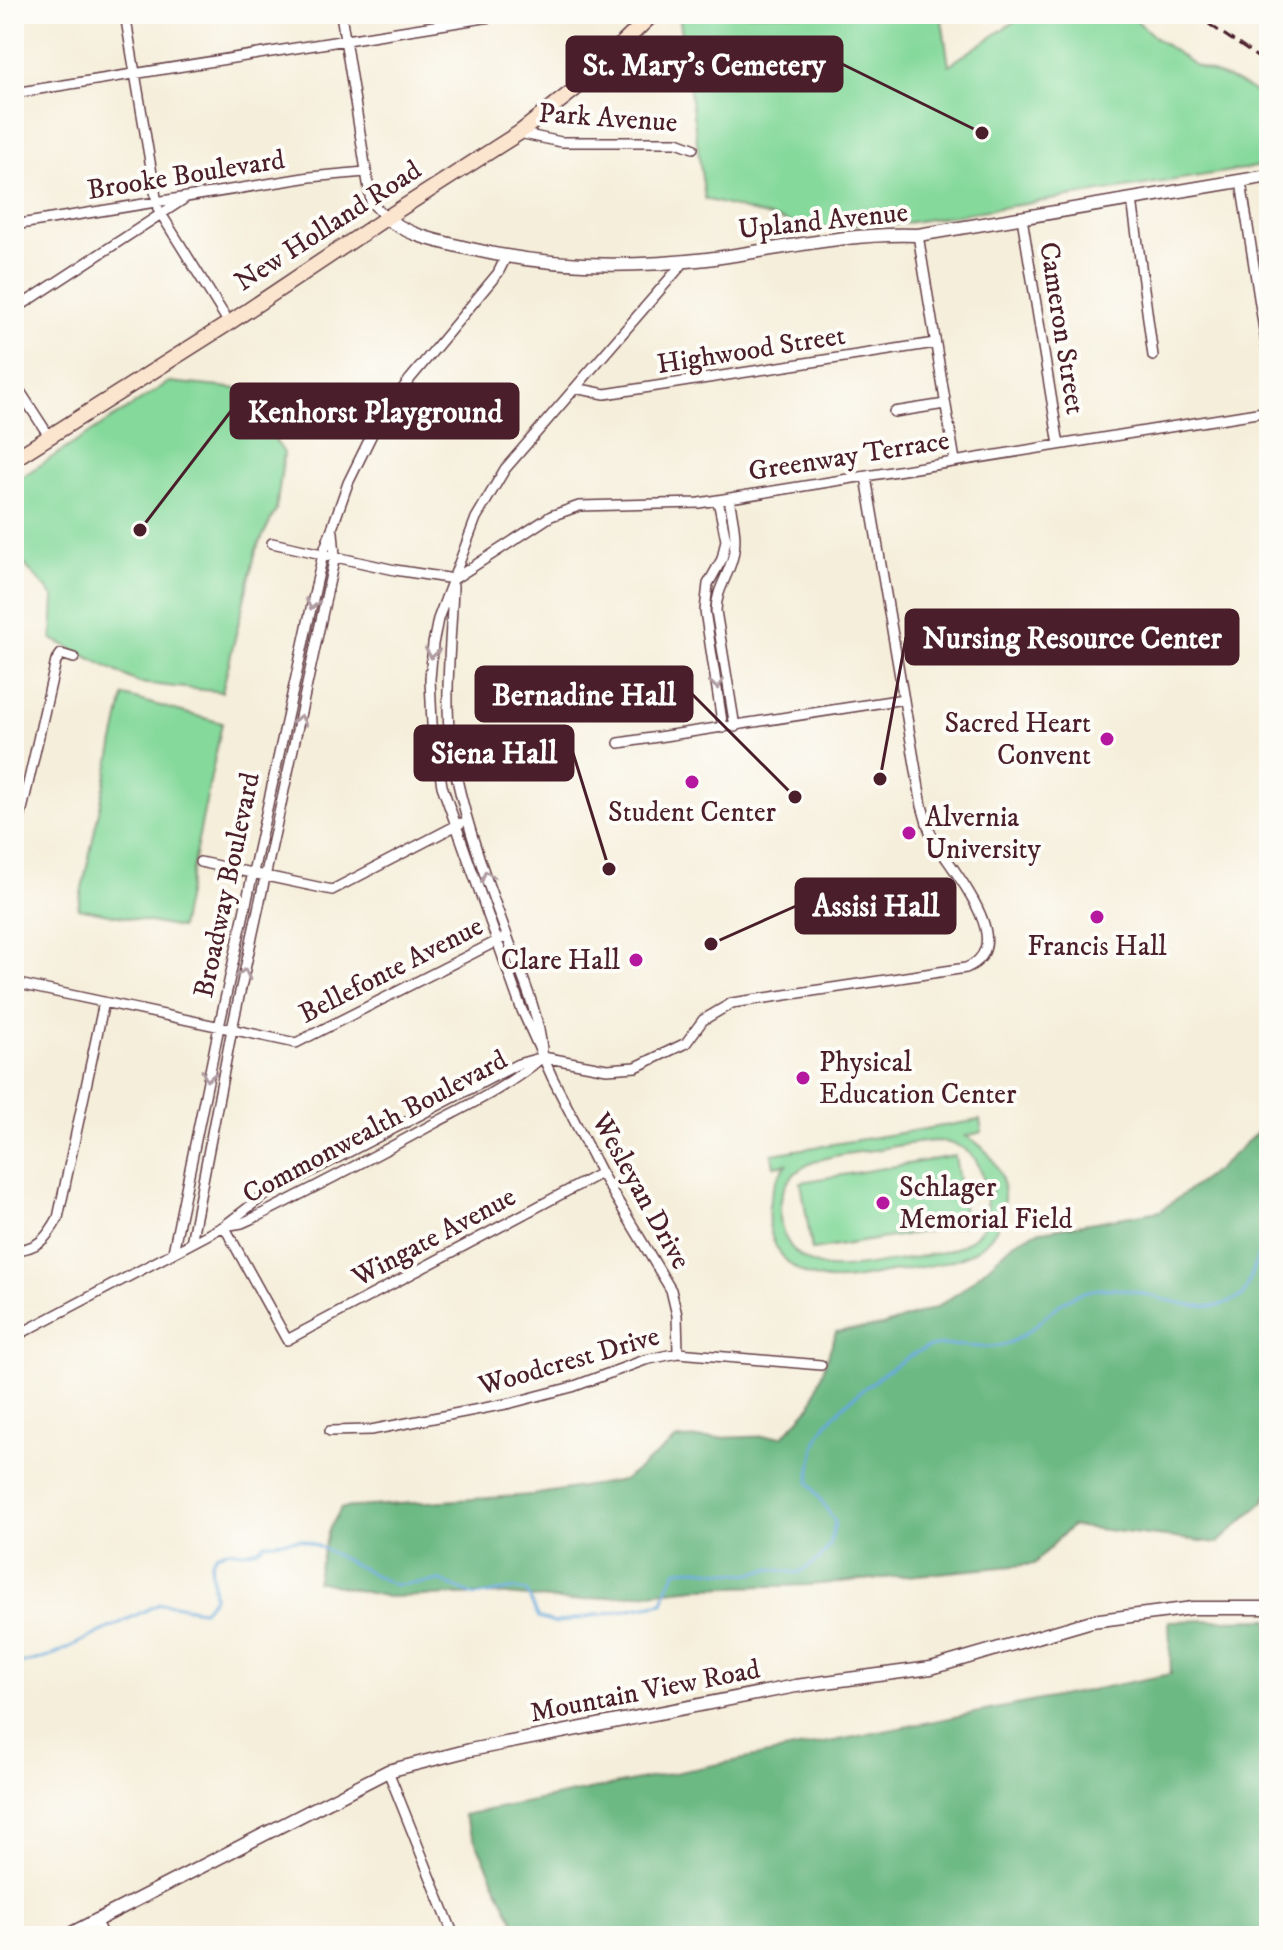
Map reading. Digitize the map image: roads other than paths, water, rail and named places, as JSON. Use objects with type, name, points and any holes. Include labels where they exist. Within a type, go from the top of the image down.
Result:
[{"type":"main road","name":"New Holland Road","points":[[14,459],[519,133],[574,90],[653,14]]},
{"type":"street","points":[[125,14],[160,215],[229,323]]},
{"type":"street","points":[[341,14],[371,202],[386,218]]},
{"type":"street","points":[[14,93],[509,14]]},
{"type":"street","name":"Park Avenue","points":[[519,133],[561,142],[677,142],[693,148]]},
{"type":"street","name":"Brooke Boulevard","points":[[14,225],[310,177],[365,172]]},
{"type":"street","name":"Upland Avenue","points":[[386,218],[409,233],[506,257],[614,264],[685,261],[874,234],[918,235],[1269,176]]},
{"type":"street","points":[[1241,182],[1269,362]]},
{"type":"street","points":[[14,310],[187,198]]},
{"type":"street","points":[[1132,199],[1153,356]]},
{"type":"street","name":"Cameron Street","points":[[1022,218],[1059,445]]},
{"type":"street","points":[[918,235],[955,461]]},
{"type":"street","name":"Broadway Boulevard","points":[[173,1252],[323,554],[360,455],[383,415],[498,273],[506,257]]},
{"type":"street","name":"Commonwealth Boulevard","points":[[543,1057],[521,1008],[442,786],[432,724],[430,679],[438,619],[476,518],[505,469],[685,261]]},
{"type":"street","name":"Highwood Street","points":[[575,388],[605,394],[935,343]]},
{"type":"street","points":[[14,382],[49,436]]},
{"type":"street","name":"Greenway Terrace","points":[[894,412],[945,404]]},
{"type":"street","name":"Greenway Terrace","points":[[454,579],[563,510],[579,506],[689,504],[1269,411]]},
{"type":"street","points":[[543,1057],[607,1069],[636,1067],[686,1043],[703,1020],[732,1003],[966,968],[985,952],[987,934],[984,925],[962,879],[932,835],[922,806],[866,477]]},
{"type":"street","points":[[724,499],[736,541],[716,598],[716,611],[735,727]]},
{"type":"street","points":[[723,728],[705,611],[708,584],[722,559],[726,540],[724,499]]},
{"type":"street","name":"Broadway Boulevard","points":[[191,1243],[232,1029],[335,556],[334,529]]},
{"type":"street","points":[[272,543],[454,579]]},
{"type":"street","name":"Commonwealth Boulevard","points":[[454,579],[447,707],[455,773],[507,936],[540,1027],[543,1057]]},
{"type":"street","points":[[14,845],[56,661],[61,654],[74,658]]},
{"type":"street","points":[[619,743],[904,699]]},
{"type":"street","points":[[200,862],[332,890],[468,819]]},
{"type":"street","name":"Bellefonte Avenue","points":[[14,983],[296,1043],[507,936]]},
{"type":"street","points":[[14,1250],[34,1247],[44,1241],[58,1218],[104,1002]]},
{"type":"street","name":"Commonwealth Boulevard","points":[[224,1226],[260,1215],[382,1152],[520,1076],[543,1057]]},
{"type":"street","name":"Commonwealth Boulevard","points":[[14,1337],[224,1226],[262,1197],[518,1064],[543,1057]]},
{"type":"street","name":"Wesleyan Drive","points":[[543,1057],[601,1173],[671,1290],[677,1315],[678,1353]]},
{"type":"street","name":"Wingate Avenue","points":[[224,1226],[287,1340],[601,1173]]},
{"type":"street","name":"Woodcrest Drive","points":[[330,1431],[371,1430],[529,1399],[645,1360],[678,1353],[821,1365]]},
{"type":"street","name":"Mountain View Road","points":[[66,1936],[388,1771],[470,1750],[796,1686],[931,1668],[1092,1621],[1193,1608],[1269,1608]]},
{"type":"street","points":[[388,1771],[454,1936]]},
{"type":"street","points":[[95,1920],[103,1936]]},
{"type":"waterway","points":[[14,1665],[49,1657],[159,1604],[203,1610],[214,1597],[211,1562],[216,1554],[227,1550],[244,1552],[258,1549],[265,1543],[300,1539],[394,1585],[441,1581],[475,1596],[516,1589],[526,1591],[539,1618],[554,1623],[663,1603],[677,1570],[746,1574],[770,1569],[798,1573],[819,1560],[830,1545],[835,1522],[809,1482],[817,1442],[830,1419],[874,1381],[908,1358],[934,1346],[988,1347],[1006,1344],[1030,1330],[1059,1305],[1083,1292],[1114,1289],[1205,1306],[1220,1305],[1243,1296],[1269,1220]]},
{"type":"railway","points":[[1194,14],[1269,65]]},
{"type":"place","name":"St. Mary's Cemetery","points":[[982,133]]},
{"type":"place","name":"Kenhorst Playground","points":[[140,530]]},
{"type":"place","name":"Sacred Heart Convent","points":[[1107,739]]},
{"type":"place","name":"Nursing Resource Center","points":[[880,779]]},
{"type":"place","name":"Student Center","points":[[692,782]]},
{"type":"place","name":"Bernadine Hall","points":[[795,797]]},
{"type":"place","name":"Alvernia University","points":[[909,833]]},
{"type":"place","name":"Siena Hall","points":[[609,869]]},
{"type":"place","name":"Francis Hall","points":[[1097,917]]},
{"type":"place","name":"Assisi Hall","points":[[711,944]]},
{"type":"place","name":"Clare Hall","points":[[636,960]]},
{"type":"place","name":"Physical Education Center","points":[[803,1078]]},
{"type":"place","name":"Schlager Memorial Field","points":[[883,1203]]}]
